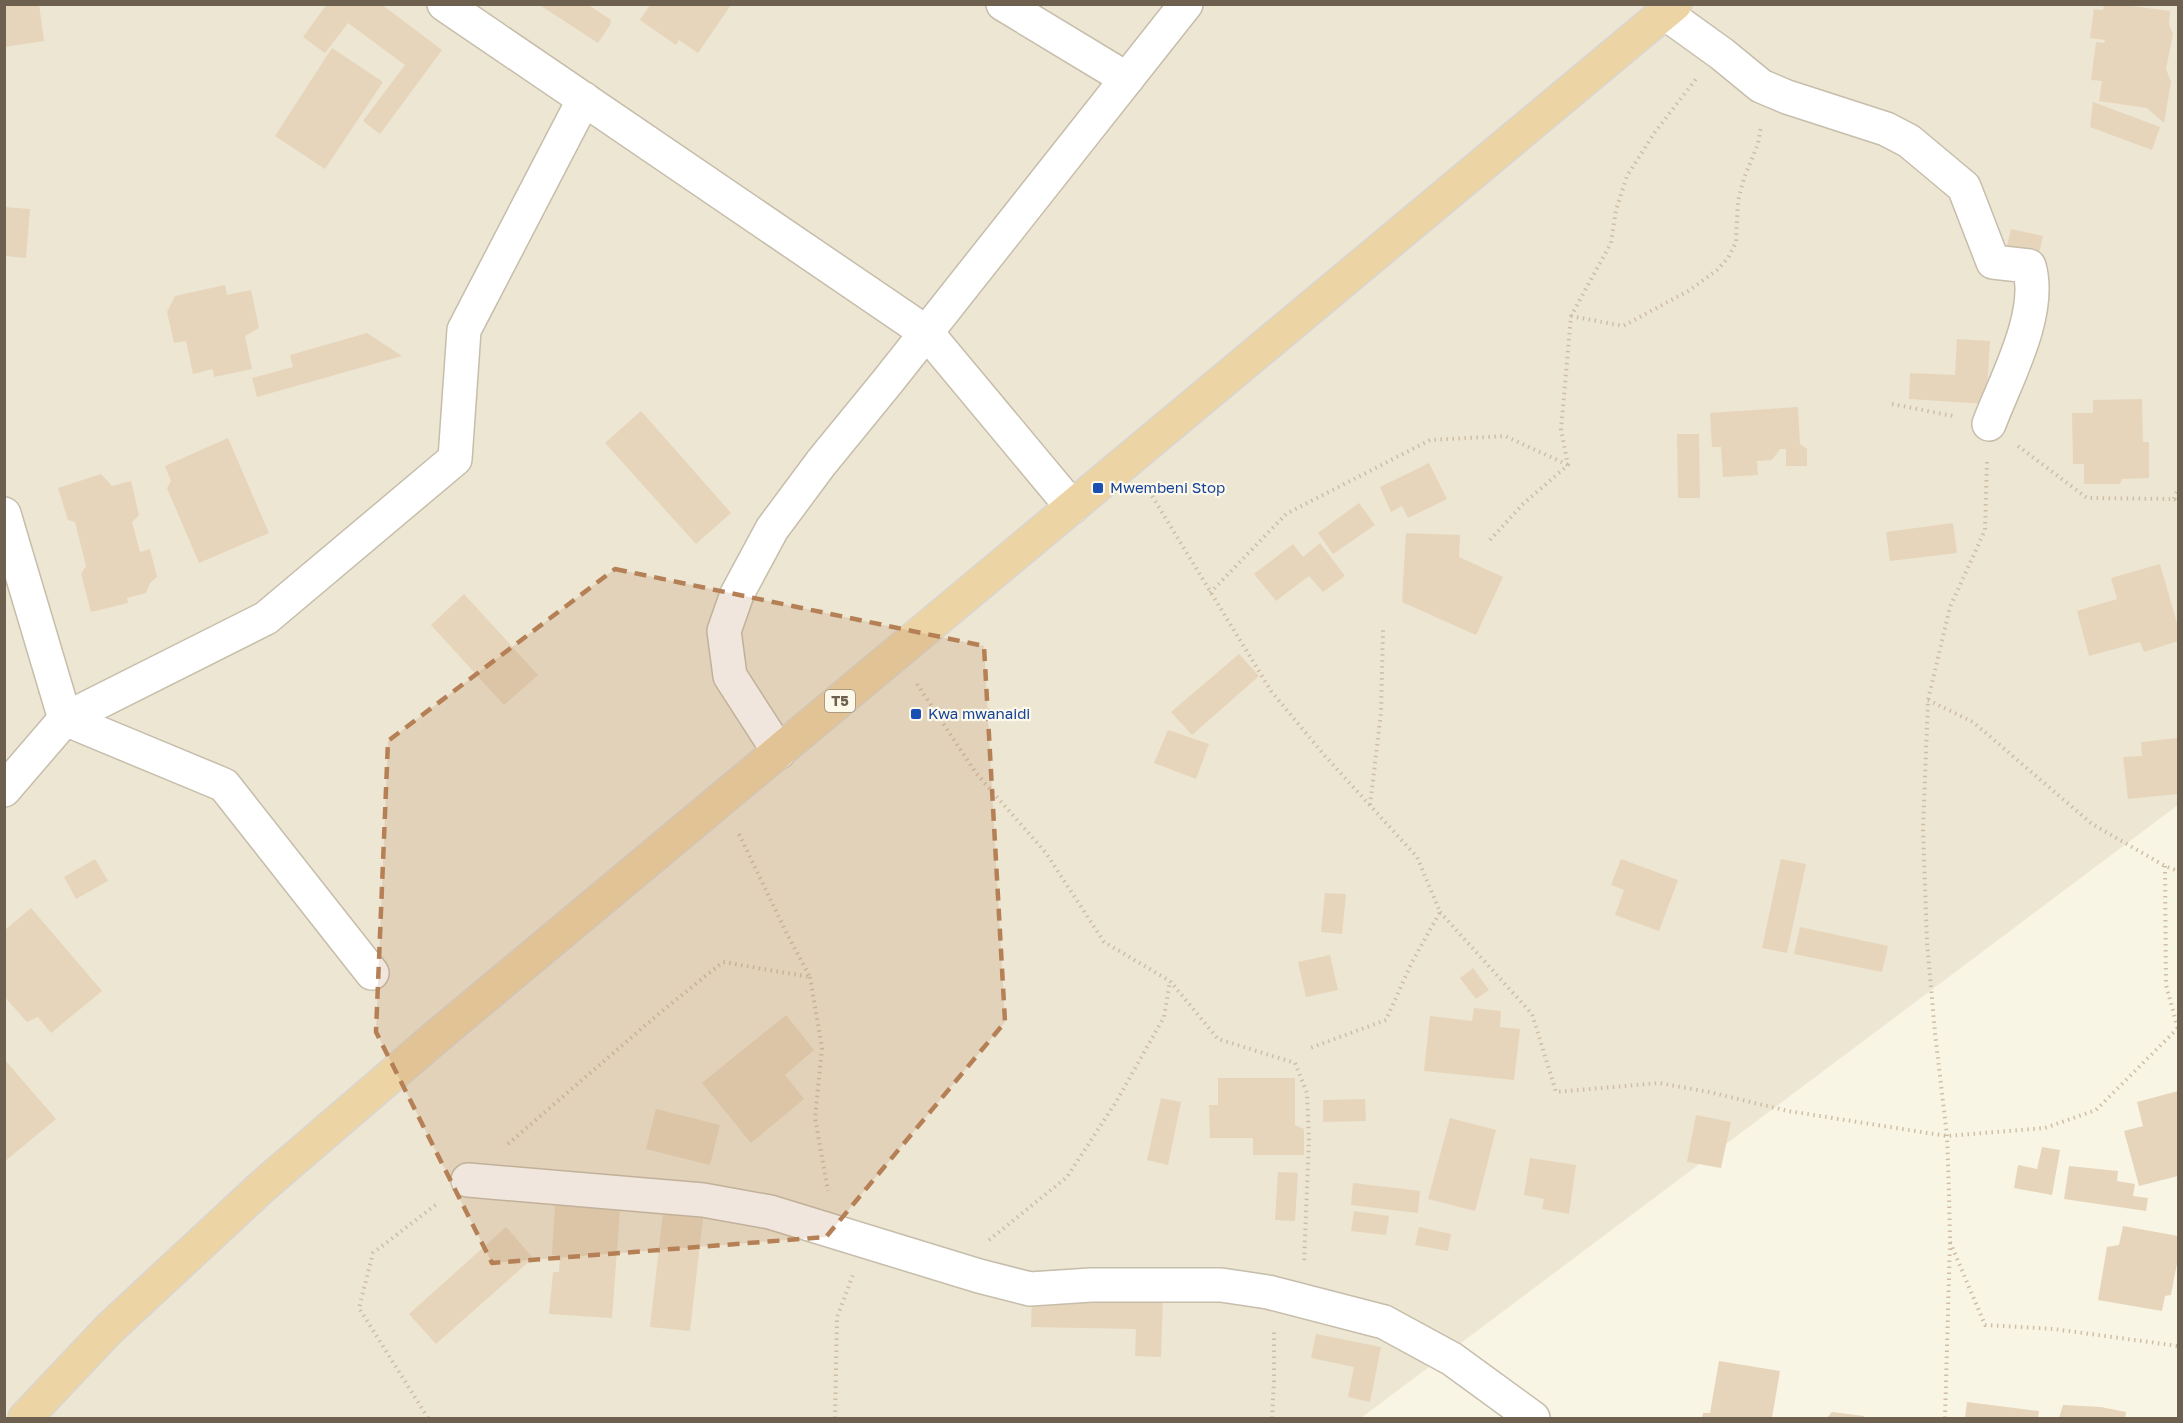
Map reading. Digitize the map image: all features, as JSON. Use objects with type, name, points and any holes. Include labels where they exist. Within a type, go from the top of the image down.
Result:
[{"type":"highway","name":"T5","points":[[25,1419],[109,1329],[264,1185],[435,1038],[1670,9]]},
{"type":"street","points":[[444,4],[927,333],[1072,507]]},
{"type":"street","points":[[1003,4],[1127,79]]},
{"type":"street","points":[[779,752],[730,676],[724,631],[737,594],[772,530],[814,472],[927,333],[1186,4]]},
{"type":"street","points":[[1670,9],[1761,86],[1787,97],[1886,129],[1909,141],[1964,187],[1993,262],[2029,266],[2033,280],[2032,300],[2022,340],[1989,424]]},
{"type":"street","points":[[4,789],[65,719],[266,618],[455,459],[464,330],[584,99]]},
{"type":"street","points":[[4,514],[65,719]]},
{"type":"street","points":[[65,719],[224,785],[372,973]]},
{"type":"street","points":[[468,1180],[703,1200],[770,1212],[1030,1289],[1091,1285],[1221,1285],[1268,1292],[1384,1322],[1452,1359],[1533,1419]]},
{"type":"path","points":[[1568,465],[1561,430],[1571,316],[1611,243],[1616,210],[1627,176],[1655,132],[1693,81],[1722,54]]},
{"type":"path","points":[[1571,316],[1623,326],[1690,290],[1717,270],[1728,258],[1736,242],[1738,201],[1744,178],[1758,144],[1762,117],[1761,86]]},
{"type":"path","points":[[1892,404],[1989,424],[2087,498],[2174,499],[2178,502]]},
{"type":"path","points":[[1944,1419],[1950,1241],[1947,1136],[1927,942],[1923,829],[1928,700],[1950,607],[1985,530],[1989,424]]},
{"type":"path","points":[[1210,593],[1286,514],[1430,440],[1505,436],[1568,465]]},
{"type":"path","points":[[1130,458],[1271,691],[1324,756],[1416,857],[1440,912],[1532,1014],[1556,1092],[1659,1083],[1709,1092],[1788,1112],[1947,1136],[2045,1128],[2096,1110],[2178,1029],[2166,985],[2165,866]]},
{"type":"path","points":[[1490,540],[1523,504],[1568,465]]},
{"type":"path","points":[[2174,499],[2178,489]]},
{"type":"path","points":[[1370,805],[1381,713],[1383,630]]},
{"type":"path","points":[[897,653],[976,773],[1046,853],[1104,942],[1170,981],[1218,1040],[1295,1063],[1307,1093],[1309,1140],[1303,1259],[1309,1302]]},
{"type":"path","points":[[1928,700],[1973,722],[2092,824],[2165,866],[2178,871]]},
{"type":"path","points":[[722,798],[810,977],[822,1048],[815,1118],[823,1169],[852,1237],[837,1317],[835,1419]]},
{"type":"path","points":[[1310,1048],[1386,1020],[1411,964],[1440,912]]},
{"type":"path","points":[[428,1419],[359,1308],[373,1253],[468,1180],[610,1055],[723,962],[810,977]]},
{"type":"path","points":[[952,1267],[1004,1229],[1067,1177],[1116,1102],[1164,1017],[1170,981]]},
{"type":"path","points":[[1950,1241],[1985,1325],[2054,1329],[2178,1346]]},
{"type":"path","points":[[1268,1292],[1274,1335],[1272,1419]]},
{"type":"highlighted area","points":[[615,569],[984,646],[1005,1022],[826,1237],[492,1263],[376,1032],[388,741]]},
{"type":"shaded area","points":[[5,5],[2178,5],[2178,805],[1361,1418],[5,1418]]},
{"type":"building","points":[[4,4],[39,4],[44,41],[4,47]]},
{"type":"building","points":[[327,4],[381,4],[442,50],[380,134],[363,121],[405,65],[348,23],[325,53],[303,37]]},
{"type":"building","points":[[538,4],[587,4],[611,20],[610,25],[598,43]]},
{"type":"building","points":[[650,5],[731,5],[698,53],[679,40],[676,45],[640,20]]},
{"type":"building","points":[[2104,5],[2124,5],[2170,11],[2169,25],[2173,34],[2166,69],[2171,82],[2164,123],[2147,108],[2099,101],[2102,81],[2091,80],[2096,42],[2104,43],[2105,40],[2090,38],[2094,9],[2103,10]]},
{"type":"building","points":[[332,48],[383,82],[325,169],[275,136]]},
{"type":"building","points":[[2093,102],[2160,127],[2152,150],[2090,127]]},
{"type":"building","points":[[4,207],[30,209],[26,258],[4,256]]},
{"type":"building","points":[[2011,229],[2043,236],[2038,258],[2006,251]]},
{"type":"building","points":[[225,285],[227,295],[251,290],[259,328],[245,336],[252,369],[214,377],[213,369],[193,374],[186,341],[174,343],[167,312],[175,296]]},
{"type":"building","points":[[367,333],[402,356],[257,397],[252,378],[293,367],[290,355]]},
{"type":"building","points":[[1957,339],[1990,341],[1986,404],[1909,399],[1910,373],[1955,375]]},
{"type":"building","points":[[2142,399],[2143,442],[2149,442],[2149,478],[2122,479],[2120,484],[2084,484],[2084,464],[2073,464],[2072,413],[2093,413],[2093,400]]},
{"type":"building","points":[[1798,407],[1800,444],[1807,449],[1807,466],[1786,466],[1786,449],[1780,449],[1772,460],[1757,461],[1758,475],[1723,477],[1721,447],[1712,447],[1710,413]]},
{"type":"building","points":[[641,411],[731,513],[696,544],[605,443]]},
{"type":"building","points":[[1677,434],[1699,434],[1700,498],[1678,498]]},
{"type":"building","points":[[228,438],[269,533],[199,563],[167,488],[171,481],[165,466]]},
{"type":"building","points":[[1429,463],[1447,499],[1408,518],[1402,506],[1391,512],[1380,487]]},
{"type":"building","points":[[101,474],[112,486],[131,481],[139,515],[132,522],[140,552],[150,549],[157,577],[150,583],[146,593],[127,598],[128,603],[91,612],[81,574],[86,566],[75,522],[68,520],[58,488]]},
{"type":"building","points":[[1359,503],[1375,525],[1333,554],[1318,533]]},
{"type":"building","points":[[1953,523],[1957,553],[1890,561],[1886,532]]},
{"type":"building","points":[[1406,533],[1460,535],[1459,557],[1503,577],[1476,635],[1402,602]]},
{"type":"building","points":[[1320,543],[1345,576],[1323,592],[1309,576],[1276,601],[1254,574],[1293,544],[1303,557]]},
{"type":"building","points":[[2160,564],[2178,627],[2178,641],[2144,652],[2140,642],[2089,656],[2077,611],[2117,599],[2111,578]]},
{"type":"building","points":[[464,594],[538,675],[504,705],[431,625]]},
{"type":"building","points":[[1239,654],[1259,676],[1192,735],[1171,712]]},
{"type":"building","points":[[1168,730],[1209,744],[1196,779],[1154,763]]},
{"type":"building","points":[[2178,738],[2178,794],[2128,799],[2123,757],[2142,756],[2141,742]]},
{"type":"building","points":[[95,859],[108,881],[76,899],[64,877]]},
{"type":"building","points":[[1621,859],[1678,880],[1659,931],[1615,915],[1624,890],[1611,885]]},
{"type":"building","points":[[1781,859],[1806,864],[1787,953],[1762,948]]},
{"type":"building","points":[[1325,893],[1346,894],[1342,934],[1321,932]]},
{"type":"building","points":[[31,908],[102,991],[51,1033],[38,1017],[27,1022],[4,996],[4,931]]},
{"type":"building","points":[[1800,927],[1888,946],[1882,972],[1794,954]]},
{"type":"building","points":[[1330,955],[1338,990],[1306,997],[1298,962]]},
{"type":"building","points":[[1473,968],[1489,990],[1476,999],[1460,978]]},
{"type":"building","points":[[1474,1008],[1501,1011],[1500,1027],[1520,1029],[1514,1080],[1424,1071],[1430,1016],[1472,1021]]},
{"type":"building","points":[[786,1015],[814,1050],[785,1075],[804,1099],[751,1143],[702,1083]]},
{"type":"building","points":[[4,1059],[56,1119],[4,1162]]},
{"type":"building","points":[[1218,1078],[1295,1078],[1295,1125],[1304,1129],[1304,1155],[1253,1155],[1253,1138],[1210,1138],[1209,1105],[1218,1105]]},
{"type":"building","points":[[2178,1091],[2178,1176],[2139,1186],[2124,1131],[2143,1126],[2137,1102]]},
{"type":"building","points":[[1161,1098],[1181,1102],[1168,1165],[1147,1160]]},
{"type":"building","points":[[1365,1099],[1366,1121],[1323,1122],[1323,1100]]},
{"type":"building","points":[[656,1109],[720,1125],[710,1165],[646,1149]]},
{"type":"building","points":[[1696,1115],[1731,1122],[1721,1168],[1687,1162]]},
{"type":"building","points":[[1450,1118],[1496,1130],[1475,1211],[1428,1199]]},
{"type":"building","points":[[2042,1147],[2060,1150],[2052,1195],[2014,1188],[2018,1165],[2037,1169]]},
{"type":"building","points":[[1530,1158],[1576,1165],[1569,1214],[1542,1209],[1544,1199],[1524,1195]]},
{"type":"building","points":[[2069,1166],[2118,1171],[2117,1181],[2135,1184],[2133,1196],[2148,1198],[2146,1211],[2064,1199]]},
{"type":"building","points":[[1278,1172],[1298,1173],[1295,1221],[1275,1220]]},
{"type":"building","points":[[1353,1183],[1420,1191],[1418,1213],[1351,1205]]},
{"type":"building","points":[[555,1205],[620,1209],[612,1318],[549,1314],[553,1272],[559,1272],[560,1256],[552,1255]]},
{"type":"building","points":[[1354,1211],[1389,1216],[1386,1235],[1351,1231]]},
{"type":"building","points":[[663,1213],[703,1218],[690,1331],[650,1327]]},
{"type":"building","points":[[2123,1226],[2178,1236],[2178,1258],[2171,1295],[2165,1296],[2162,1311],[2098,1300],[2107,1247],[2119,1245]]},
{"type":"building","points":[[506,1227],[533,1258],[436,1344],[409,1314]]},
{"type":"building","points":[[1419,1227],[1451,1234],[1448,1251],[1415,1245]]},
{"type":"building","points":[[1032,1294],[1163,1298],[1161,1357],[1135,1356],[1136,1329],[1031,1327]]},
{"type":"building","points":[[1316,1334],[1381,1347],[1370,1402],[1348,1397],[1354,1367],[1311,1358]]},
{"type":"building","points":[[1719,1361],[1780,1371],[1772,1418],[1702,1418],[1703,1413],[1710,1413]]},
{"type":"building","points":[[1967,1402],[2039,1411],[2038,1418],[1965,1418]]},
{"type":"building","points":[[2063,1405],[2101,1407],[2126,1412],[2125,1418],[2059,1418]]},
{"type":"building","points":[[1832,1412],[1864,1416],[1864,1418],[1827,1418]]},
{"type":"place","name":"Mwembeni Stop","points":[[1098,488]]},
{"type":"place","name":"Kwa mwanaidi","points":[[916,714]]}]
